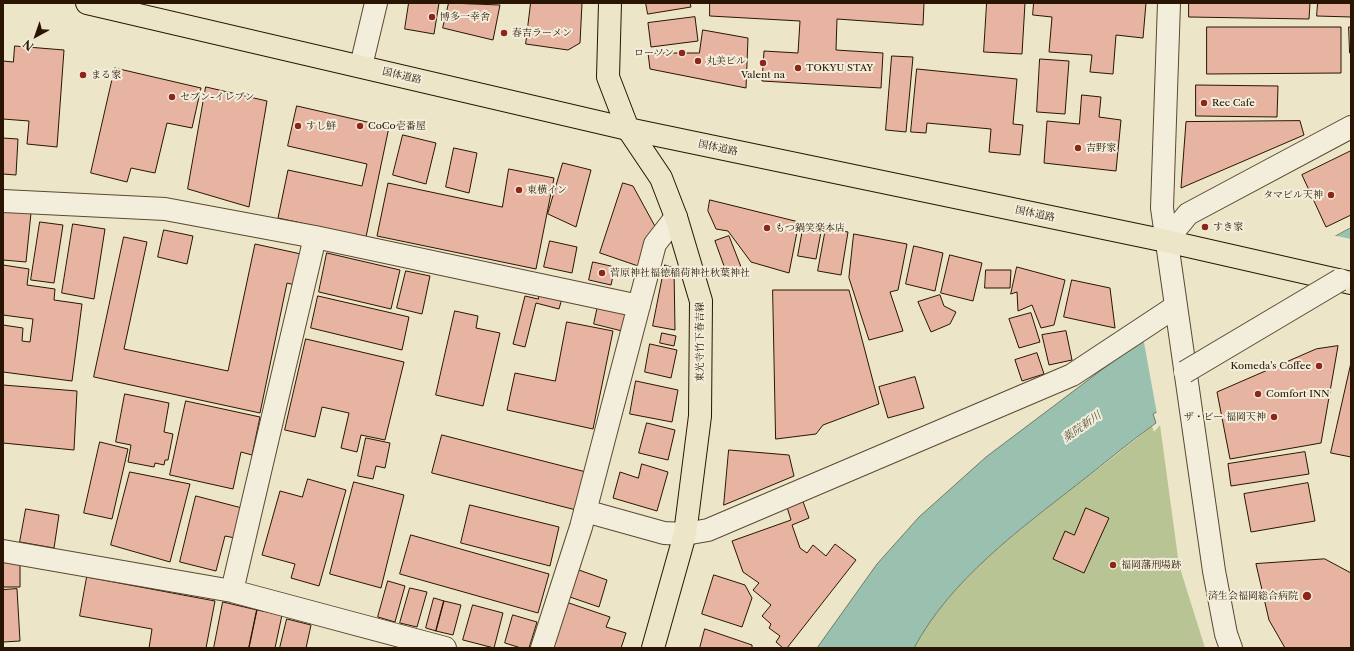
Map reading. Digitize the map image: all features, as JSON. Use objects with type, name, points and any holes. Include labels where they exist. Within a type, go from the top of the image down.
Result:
[{"type":"main road","name":"国体道路","points":[[87,3],[628,129],[1166,241],[1345,281]]},
{"type":"main road","name":"東光寺竹下春吉線","points":[[610,3],[608,77],[628,129],[661,178],[676,217],[701,301],[700,416],[685,534],[653,648]]},
{"type":"street","points":[[361,66],[376,3]]},
{"type":"street","points":[[1169,3],[1162,208],[1214,571],[1226,634],[1231,648]]},
{"type":"street","points":[[1166,241],[1188,214],[1351,127]]},
{"type":"street","points":[[3,200],[165,209],[315,237],[639,306]]},
{"type":"street","points":[[542,648],[585,511],[655,244],[676,217]]},
{"type":"street","points":[[232,591],[315,237]]},
{"type":"street","points":[[1185,372],[1345,281]]},
{"type":"street","points":[[585,511],[664,533],[685,534],[708,530],[1072,375],[1176,313]]},
{"type":"street","points":[[3,551],[232,591],[445,648]]},
{"type":"shaded area","points":[[1160,425],[1179,565],[1205,648],[914,648],[943,604],[999,547],[1152,426],[1154,432]]},
{"type":"water","name":"薬院新川","points":[[1351,228],[1351,303],[1153,414],[1156,423],[1033,519],[988,557],[947,600],[929,623],[914,648],[817,648],[877,564],[919,517],[986,457],[1140,341]]},
{"type":"pier","points":[[1332,235],[1351,239],[1351,305],[1157,414],[1143,337]]},
{"type":"building","points":[[409,3],[439,3],[434,34],[405,29]]},
{"type":"building","points":[[449,3],[500,5],[493,40],[443,28]]},
{"type":"building","points":[[531,3],[582,3],[580,43],[568,50],[526,44]]},
{"type":"building","points":[[646,3],[690,3],[691,7],[648,14]]},
{"type":"building","points":[[710,3],[924,3],[923,25],[837,19],[836,50],[883,53],[881,88],[762,81],[764,51],[798,53],[800,21],[710,16]]},
{"type":"building","points":[[987,3],[1025,3],[1022,54],[984,52]]},
{"type":"building","points":[[1034,3],[1146,3],[1143,38],[1116,35],[1113,74],[1090,72],[1092,55],[1049,52],[1052,17],[1033,15]]},
{"type":"building","points":[[1189,3],[1310,3],[1309,19],[1189,17]]},
{"type":"building","points":[[1318,3],[1351,3],[1351,17],[1317,16]]},
{"type":"building","points":[[695,17],[698,41],[651,47],[648,23]]},
{"type":"building","points":[[1207,27],[1341,27],[1341,73],[1207,74]]},
{"type":"building","points":[[1349,27],[1351,27],[1351,53],[1350,53]]},
{"type":"building","name":"丸美ビル","points":[[703,30],[748,38],[746,88],[650,69],[648,53],[699,53]]},
{"type":"building","points":[[15,46],[64,50],[57,147],[27,144],[29,121],[3,119],[3,61],[13,62]]},
{"type":"building","points":[[892,56],[913,57],[906,132],[886,130]]},
{"type":"building","points":[[1040,59],[1069,61],[1065,114],[1037,112]]},
{"type":"building","points":[[115,68],[201,88],[192,128],[167,123],[155,173],[131,168],[127,182],[91,173]]},
{"type":"building","points":[[917,69],[1017,79],[1013,124],[1023,125],[1020,155],[989,152],[991,129],[927,123],[926,133],[911,132]]},
{"type":"building","points":[[1196,85],[1278,86],[1277,117],[1196,116]]},
{"type":"building","points":[[206,87],[267,101],[249,207],[188,189]]},
{"type":"building","points":[[1082,95],[1101,97],[1099,117],[1121,120],[1116,171],[1044,163],[1047,121],[1079,124]]},
{"type":"building","points":[[297,106],[389,127],[366,237],[278,218],[288,170],[362,186],[367,164],[288,146]]},
{"type":"building","points":[[1300,121],[1304,135],[1181,188],[1186,122]]},
{"type":"building","points":[[403,135],[436,143],[426,184],[393,175]]},
{"type":"building","points":[[3,138],[18,139],[16,175],[3,174]]},
{"type":"building","points":[[454,148],[477,153],[469,193],[446,187]]},
{"type":"building","name":"タマビル天神","points":[[1351,151],[1351,215],[1326,227],[1302,175]]},
{"type":"building","points":[[563,163],[591,170],[576,227],[548,214]]},
{"type":"building","points":[[509,169],[554,178],[536,269],[377,236],[388,183],[502,207]]},
{"type":"building","points":[[623,183],[633,186],[657,230],[644,268],[600,253]]},
{"type":"building","points":[[710,200],[799,222],[789,273],[751,262],[728,231],[716,229],[708,211]]},
{"type":"building","points":[[3,210],[31,213],[26,262],[3,260]]},
{"type":"building","points":[[40,222],[63,225],[54,283],[31,280]]},
{"type":"building","points":[[73,224],[105,229],[94,299],[62,293]]},
{"type":"building","points":[[826,228],[848,232],[841,275],[818,271]]},
{"type":"building","points":[[803,229],[821,232],[816,259],[798,256]]},
{"type":"building","points":[[164,230],[193,236],[187,264],[158,257]]},
{"type":"building","points":[[854,234],[907,244],[898,290],[890,292],[903,331],[869,340],[849,278]]},
{"type":"building","points":[[729,236],[743,272],[728,277],[715,241]]},
{"type":"building","points":[[124,237],[147,242],[124,349],[228,371],[255,244],[301,254],[295,285],[287,283],[260,413],[94,377]]},
{"type":"building","points":[[550,241],[577,247],[572,273],[544,267]]},
{"type":"building","points":[[914,246],[943,253],[935,291],[906,284]]},
{"type":"building","points":[[327,253],[400,270],[391,309],[319,292]]},
{"type":"building","points":[[950,255],[982,263],[973,301],[941,293]]},
{"type":"building","points":[[593,262],[615,267],[611,285],[589,280]]},
{"type":"building","points":[[3,265],[29,269],[27,285],[55,289],[54,300],[82,304],[72,381],[3,372],[3,325],[23,328],[22,341],[30,342],[33,319],[3,315]]},
{"type":"building","points":[[665,265],[674,268],[675,330],[653,326]]},
{"type":"building","points":[[1017,267],[1065,280],[1054,325],[1041,328],[1032,305],[1018,311],[1017,292],[1011,294]]},
{"type":"building","points":[[986,270],[1011,270],[1010,288],[985,288]]},
{"type":"building","points":[[406,271],[430,276],[422,314],[397,308]]},
{"type":"building","points":[[1072,280],[1110,288],[1115,328],[1064,317]]},
{"type":"building","points":[[540,289],[563,295],[559,309],[536,303],[525,347],[513,344],[525,296],[538,299]]},
{"type":"building","points":[[773,290],[849,290],[879,404],[823,425],[816,434],[776,439]]},
{"type":"building","points":[[940,295],[944,306],[956,312],[950,324],[931,332],[918,302]]},
{"type":"building","points":[[318,296],[409,317],[402,350],[311,328]]},
{"type":"building","points":[[599,301],[627,308],[622,331],[594,324]]},
{"type":"building","points":[[455,311],[478,316],[476,328],[500,333],[483,406],[436,395]]},
{"type":"building","points":[[1031,313],[1040,342],[1019,348],[1009,319]]},
{"type":"building","points":[[567,322],[613,331],[593,429],[507,410],[515,373],[555,381]]},
{"type":"building","points":[[1066,331],[1072,360],[1049,365],[1042,335]]},
{"type":"building","points":[[662,333],[676,336],[674,346],[660,343]]},
{"type":"building","points":[[306,339],[404,362],[385,440],[361,435],[357,452],[341,448],[349,413],[322,407],[315,437],[285,430]]},
{"type":"building","points":[[650,344],[677,350],[671,378],[645,372]]},
{"type":"building","name":"ザ・ビー 福岡天神","points":[[1338,346],[1321,443],[1230,459],[1217,392],[1316,349]]},
{"type":"building","points":[[1037,353],[1044,374],[1022,381],[1015,360]]},
{"type":"building","points":[[1351,363],[1351,457],[1331,453]]},
{"type":"building","points":[[915,377],[924,408],[888,418],[879,387]]},
{"type":"building","points":[[636,381],[678,390],[672,422],[630,414]]},
{"type":"building","points":[[3,385],[77,391],[74,450],[3,443]]},
{"type":"building","points":[[125,394],[169,403],[164,432],[173,434],[168,460],[165,460],[164,465],[155,463],[154,467],[128,462],[131,445],[116,442]]},
{"type":"building","points":[[186,401],[260,417],[252,455],[241,452],[233,489],[170,475]]},
{"type":"building","points":[[647,423],[675,430],[668,460],[639,453]]},
{"type":"building","points":[[442,435],[586,472],[576,510],[432,473]]},
{"type":"building","points":[[366,438],[390,443],[385,468],[376,466],[373,479],[358,476]]},
{"type":"building","points":[[100,442],[128,449],[112,519],[84,513]]},
{"type":"building","points":[[729,450],[789,455],[794,476],[724,505]]},
{"type":"building","points":[[1305,452],[1309,474],[1231,486],[1228,464]]},
{"type":"building","points":[[642,464],[668,472],[657,511],[613,498],[620,472],[638,478]]},
{"type":"building","points":[[130,472],[190,484],[170,562],[111,545]]},
{"type":"building","points":[[308,479],[346,490],[319,586],[291,578],[295,564],[262,555],[280,491],[302,497]]},
{"type":"building","points":[[354,482],[404,495],[381,588],[330,574]]},
{"type":"building","points":[[1308,483],[1315,521],[1251,532],[1244,494]]},
{"type":"building","points":[[196,496],[242,508],[235,538],[225,536],[216,571],[180,562]]},
{"type":"building","points":[[802,499],[809,518],[792,525],[800,548],[807,553],[813,545],[826,556],[835,544],[856,560],[787,648],[783,648],[776,642],[780,636],[769,628],[771,624],[762,616],[771,605],[753,590],[759,583],[743,572],[732,541],[791,520],[786,504]]},
{"type":"building","points":[[470,505],[559,527],[550,566],[461,543]]},
{"type":"building","points":[[1086,508],[1109,518],[1084,573],[1053,559],[1065,531],[1074,535]]},
{"type":"building","points":[[26,509],[59,515],[54,548],[20,542]]},
{"type":"building","points":[[411,535],[549,574],[538,613],[400,574]]},
{"type":"building","name":"済生会福岡総合病院","points":[[1325,559],[1351,573],[1351,648],[1285,648],[1269,620],[1256,564]]},
{"type":"building","points":[[3,562],[20,562],[20,587],[3,587]]},
{"type":"building","points":[[576,569],[607,580],[599,607],[567,596]]},
{"type":"building","points":[[714,575],[745,585],[752,598],[742,627],[702,614]]},
{"type":"building","points":[[87,577],[215,601],[206,648],[149,648],[152,629],[80,616]]},
{"type":"building","points":[[388,581],[405,586],[395,622],[378,617]]},
{"type":"building","points":[[410,588],[427,592],[417,627],[400,623]]},
{"type":"building","points":[[17,589],[20,641],[3,642],[3,590]]},
{"type":"building","points":[[434,598],[444,601],[436,631],[426,628]]},
{"type":"building","points":[[444,601],[461,605],[453,635],[436,631]]},
{"type":"building","points":[[223,602],[257,610],[249,648],[214,648]]},
{"type":"building","points":[[566,602],[610,617],[606,627],[626,633],[621,648],[557,648],[551,646]]},
{"type":"building","points":[[473,605],[503,613],[494,648],[463,640]]},
{"type":"building","points":[[257,610],[282,615],[275,648],[249,648]]},
{"type":"building","points":[[513,615],[537,622],[529,648],[521,648],[505,643]]},
{"type":"building","points":[[287,619],[311,625],[306,648],[280,648]]},
{"type":"building","points":[[705,629],[752,645],[752,648],[700,648]]},
{"type":"place","name":"博多一幸舍","points":[[432,17]]},
{"type":"place","name":"春吉ラーメン","points":[[504,33]]},
{"type":"place","name":"ローソン","points":[[682,53]]},
{"type":"place","name":"丸美ビル","points":[[698,61]]},
{"type":"place","name":"Valent na","points":[[763,63]]},
{"type":"place","name":"TOKYU STAY","points":[[798,68]]},
{"type":"place","name":"まる家","points":[[83,75]]},
{"type":"place","name":"セブン-イレブン","points":[[172,97]]},
{"type":"place","name":"Rec Cafe","points":[[1204,103]]},
{"type":"place","name":"すし鮮","points":[[298,126]]},
{"type":"place","name":"CoCo壱番屋","points":[[360,126]]},
{"type":"place","name":"吉野家","points":[[1078,148]]},
{"type":"place","name":"東横イン","points":[[519,190]]},
{"type":"place","name":"タマビル天神","points":[[1331,195]]},
{"type":"place","name":"すき家","points":[[1205,227]]},
{"type":"place","name":"もつ鍋笑楽本店","points":[[767,228]]},
{"type":"place","name":"菅原神社福徳稲荷神社秋葉神社","points":[[602,273]]},
{"type":"place","name":"Komeda's Coffee","points":[[1319,366]]},
{"type":"place","name":"Comfort INN","points":[[1258,394]]},
{"type":"place","name":"ザ・ビー 福岡天神","points":[[1274,417]]},
{"type":"place","name":"福岡藩刑場跡","points":[[1113,565]]},
{"type":"place","name":"済生会福岡総合病院","points":[[1307,596]]}]
